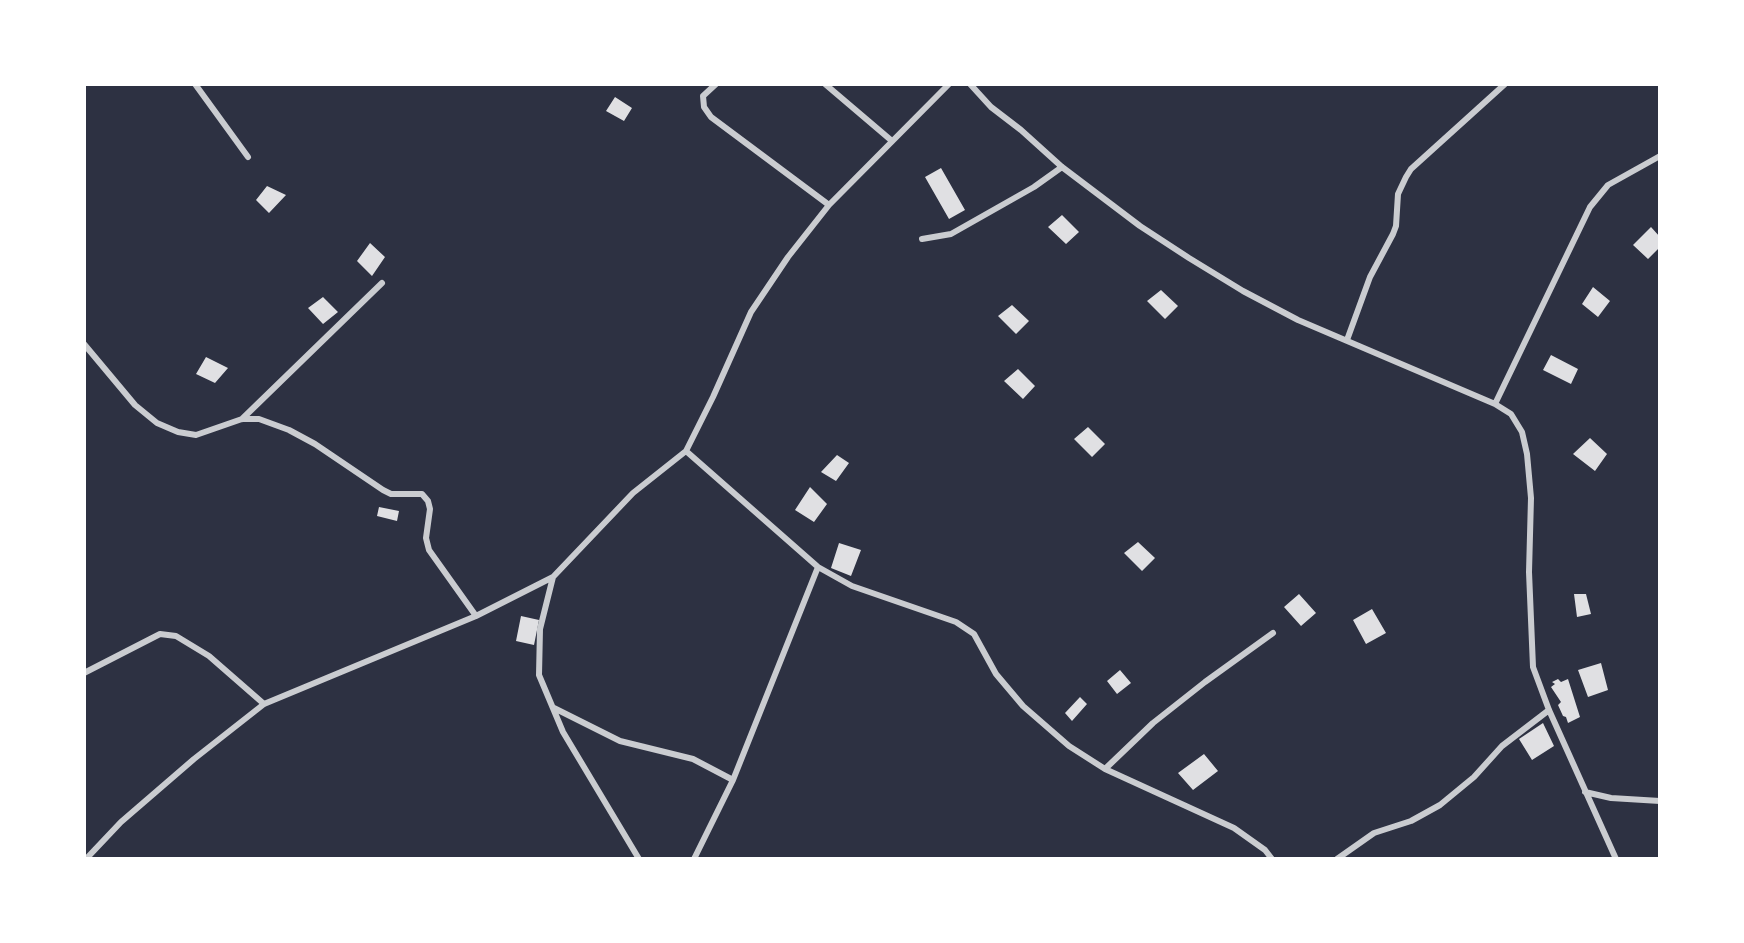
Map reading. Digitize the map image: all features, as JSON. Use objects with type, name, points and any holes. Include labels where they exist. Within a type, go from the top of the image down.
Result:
[{"type":"street","points":[[195,84],[248,157]]},
{"type":"street","points":[[716,84],[704,96],[704,107],[711,117],[829,205]]},
{"type":"street","points":[[825,84],[892,141]]},
{"type":"street","points":[[86,859],[121,822],[194,759],[264,704],[476,616],[553,578],[633,494],[686,451],[751,312],[788,257],[829,205],[949,84]]},
{"type":"street","points":[[970,84],[992,107],[1062,167],[1140,226],[1189,258],[1243,291],[1298,320],[1495,404],[1517,420],[1527,454],[1531,498],[1529,572],[1533,667],[1549,710],[1616,859]]},
{"type":"street","points":[[1347,340],[1370,277],[1396,226],[1398,194],[1406,177],[1411,169],[1505,84]]},
{"type":"street","points":[[1495,404],[1590,207],[1608,185],[1660,156]]},
{"type":"street","points":[[922,238],[951,234],[1034,187],[1062,167]]},
{"type":"street","points":[[242,419],[382,283]]},
{"type":"street","points":[[84,344],[135,405],[157,423],[178,432],[196,435],[242,419],[259,419],[289,430],[315,444],[391,494],[422,494],[428,501],[430,509],[426,538],[429,550],[476,616]]},
{"type":"street","points":[[686,451],[818,567],[852,586],[956,622],[974,634],[996,674],[1023,706],[1069,746],[1105,769],[1234,828],[1265,850],[1272,859]]},
{"type":"street","points":[[694,859],[733,780],[818,567]]},
{"type":"street","points":[[553,578],[540,629],[539,675],[563,732],[639,859]]},
{"type":"street","points":[[1105,769],[1153,723],[1273,633]]},
{"type":"street","points":[[84,673],[160,634],[176,636],[209,656],[264,704]]},
{"type":"street","points":[[554,707],[620,741],[693,759],[733,780]]},
{"type":"street","points":[[1336,859],[1374,833],[1412,821],[1440,805],[1474,777],[1502,746],[1549,710]]},
{"type":"street","points":[[1585,792],[1611,798],[1660,801]]},
{"type":"building","points":[[615,97],[632,108],[624,121],[606,111]]},
{"type":"building","points":[[941,168],[965,210],[949,219],[925,177]]},
{"type":"building","points":[[267,186],[286,195],[269,213],[256,200]]},
{"type":"building","points":[[1062,215],[1079,232],[1066,244],[1048,227]]},
{"type":"building","points":[[1651,227],[1660,237],[1660,247],[1648,259],[1633,245]]},
{"type":"building","points":[[370,243],[385,257],[372,276],[357,261]]},
{"type":"building","points":[[1593,287],[1610,301],[1598,317],[1582,304]]},
{"type":"building","points":[[1161,290],[1178,306],[1165,319],[1147,301]]},
{"type":"building","points":[[323,297],[338,312],[323,324],[308,308]]},
{"type":"building","points":[[1012,305],[1029,321],[1016,334],[998,316]]},
{"type":"building","points":[[1551,355],[1578,369],[1571,384],[1543,370]]},
{"type":"building","points":[[206,357],[228,368],[215,383],[196,374]]},
{"type":"building","points":[[1018,369],[1035,386],[1023,399],[1004,381]]},
{"type":"building","points":[[1088,427],[1105,444],[1092,457],[1074,439]]},
{"type":"building","points":[[1590,438],[1607,454],[1595,471],[1573,454]]},
{"type":"building","points":[[837,455],[849,463],[836,481],[821,472]]},
{"type":"building","points":[[810,487],[827,504],[814,522],[795,510]]},
{"type":"building","points":[[379,507],[399,511],[397,521],[377,516]]},
{"type":"building","points":[[1138,542],[1155,558],[1142,571],[1124,553]]},
{"type":"building","points":[[839,543],[861,550],[851,576],[831,568]]},
{"type":"building","points":[[1299,594],[1316,613],[1301,626],[1284,607]]},
{"type":"building","points":[[1574,594],[1586,594],[1591,614],[1577,617]]},
{"type":"building","points":[[1372,609],[1386,633],[1366,644],[1353,620]]},
{"type":"building","points":[[521,616],[539,620],[534,645],[516,641]]},
{"type":"building","points":[[1601,663],[1608,690],[1588,697],[1578,670]]},
{"type":"building","points":[[1120,670],[1131,683],[1117,694],[1107,681]]},
{"type":"building","points":[[1558,679],[1561,682],[1568,679],[1580,717],[1568,723],[1558,705],[1561,702],[1551,687],[1555,684],[1552,682]]},
{"type":"building","points":[[1080,697],[1087,704],[1072,721],[1065,713]]},
{"type":"building","points":[[1543,723],[1554,746],[1532,760],[1519,739]]},
{"type":"building","points":[[1204,754],[1218,771],[1193,790],[1178,773]]}]
